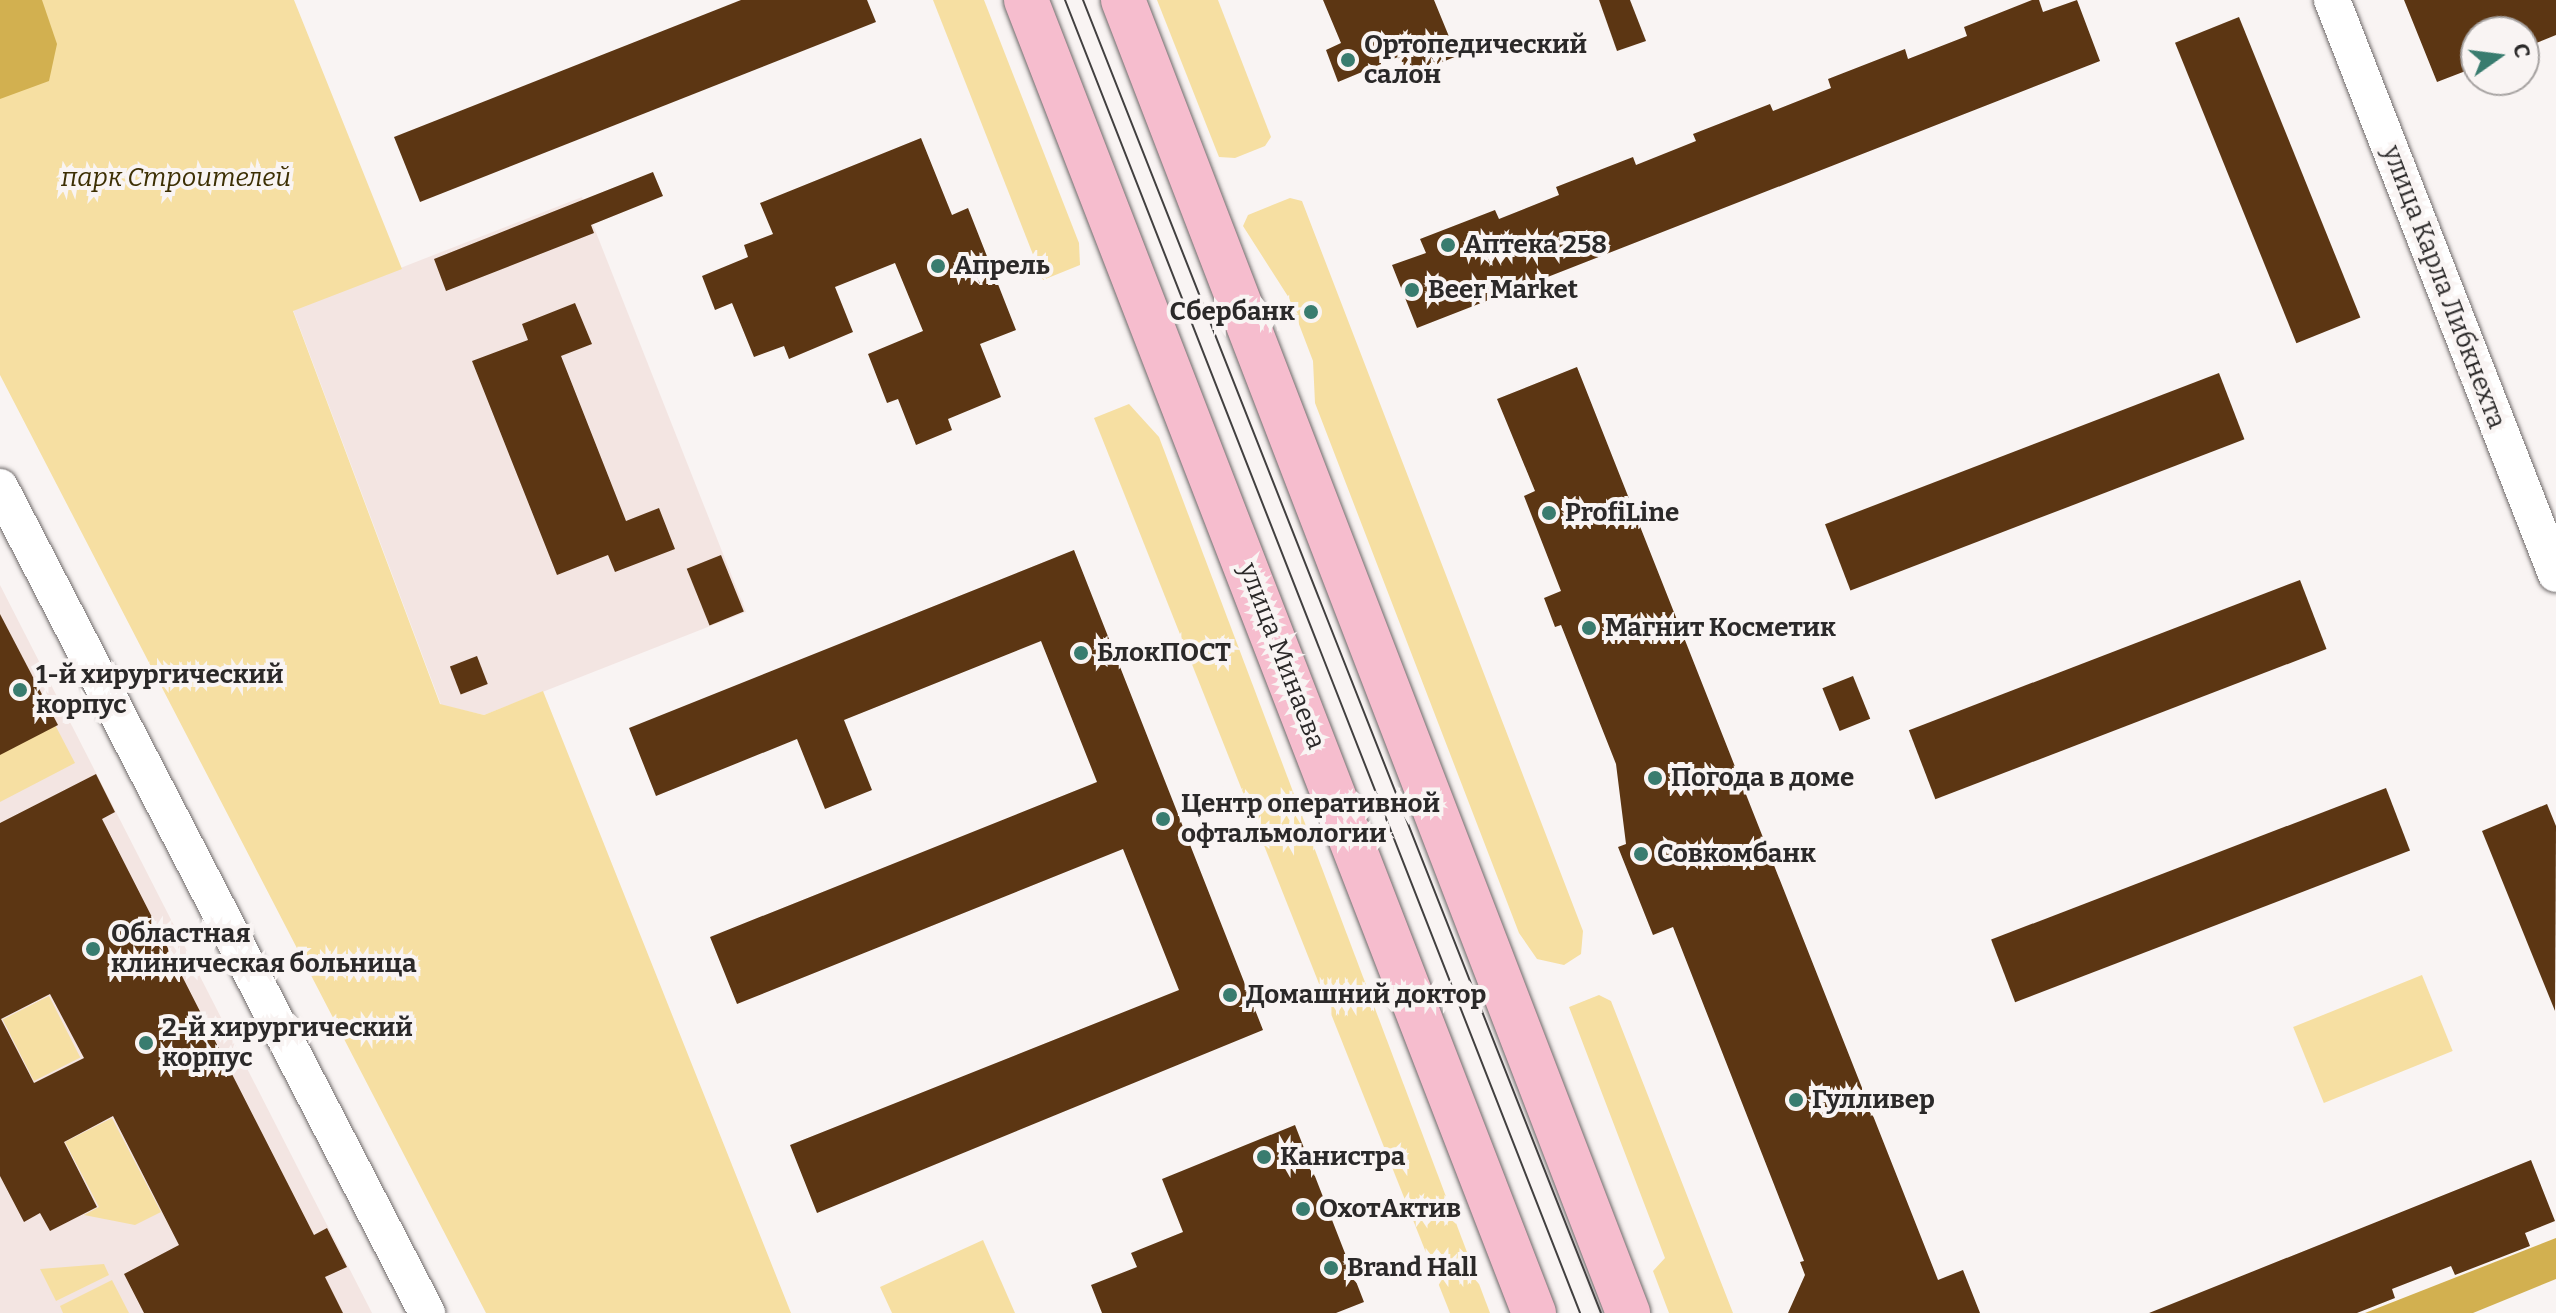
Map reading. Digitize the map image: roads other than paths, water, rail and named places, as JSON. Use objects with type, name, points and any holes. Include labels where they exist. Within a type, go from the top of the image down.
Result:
[{"type":"main road","name":"улица Минаева","points":[[1026,0],[1534,1313]]},
{"type":"main road","points":[[1123,0],[1628,1313]]},
{"type":"street","name":"улица Карла Либкнехта","points":[[2332,0],[2556,574]]},
{"type":"street","points":[[0,487],[427,1313]]},
{"type":"tram line","points":[[1065,0],[1580,1313]]},
{"type":"tram line","points":[[1083,0],[1601,1313]]},
{"type":"place","name":"Ортопедический салон","points":[[1348,60]]},
{"type":"place","name":"Аптека 258","points":[[1448,245]]},
{"type":"place","name":"Апрель","points":[[938,266]]},
{"type":"place","name":"Beer Market","points":[[1412,290]]},
{"type":"place","name":"Сбербанк","points":[[1311,312]]},
{"type":"place","name":"ProfiLine","points":[[1549,513]]},
{"type":"place","name":"Магнит Косметик","points":[[1589,628]]},
{"type":"place","name":"БлокПОСТ","points":[[1081,653]]},
{"type":"place","name":"1-й хирургический корпус","points":[[20,690]]},
{"type":"place","name":"Погода в доме","points":[[1655,778]]},
{"type":"place","name":"Центр оперативной офтальмологии","points":[[1163,819]]},
{"type":"place","name":"Совкомбанк","points":[[1641,854]]},
{"type":"place","name":"Областная клиническая больница","points":[[93,949]]},
{"type":"place","name":"Домашний доктор","points":[[1230,995]]},
{"type":"place","name":"2-й хирургический корпус","points":[[146,1043]]},
{"type":"place","name":"Гулливер","points":[[1796,1100]]},
{"type":"place","name":"Канистра","points":[[1264,1157]]},
{"type":"place","name":"ОхотАктив","points":[[1303,1209]]},
{"type":"place","name":"Brand Hall","points":[[1331,1268]]},
{"type":"park label","name":"парк Строителей","points":[[176,178]]}]
